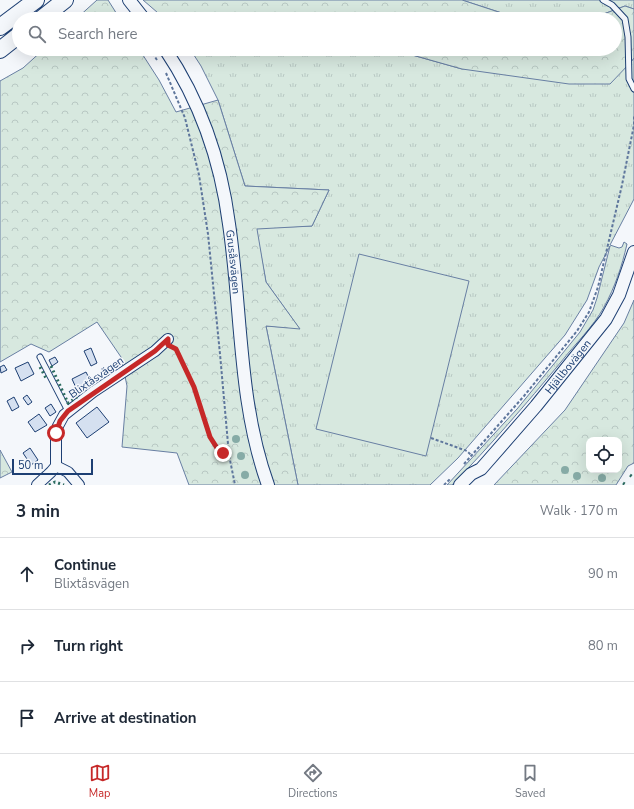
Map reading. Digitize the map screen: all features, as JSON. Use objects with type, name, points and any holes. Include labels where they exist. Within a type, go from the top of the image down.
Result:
[{"type":"highway","points":[[21,12],[36,0]]},
{"type":"highway","points":[[50,12],[65,0]]},
{"type":"highway","points":[[0,28],[12,19]]},
{"type":"highway","points":[[0,50],[12,41]]},
{"type":"street","points":[[129,0],[138,12]]},
{"type":"street","name":"Grusåsvägen","points":[[169,56],[194,103],[206,131],[220,173],[229,224],[247,393],[258,451],[268,485]]},
{"type":"street","name":"Hjällbovägen","points":[[471,485],[481,469],[606,319],[619,295],[634,252]]},
{"type":"street","name":"Blixtåsvägen","points":[[56,466],[58,426],[64,415],[155,351],[168,339]]},
{"type":"street","points":[[37,485],[56,466],[68,472],[79,485]]},
{"type":"street","name":"Hjällbovägen","points":[[457,480],[481,469]]},
{"type":"lane","points":[[603,0],[612,5],[618,12]]},
{"type":"lane","points":[[622,16],[625,19],[628,37],[629,78],[634,88]]},
{"type":"lane","points":[[40,357],[68,411]]},
{"type":"path","points":[[155,56],[158,61]]},
{"type":"path","points":[[166,73],[185,118],[199,175],[211,264],[229,455],[235,485]]},
{"type":"path","points":[[463,465],[529,390],[577,331],[589,312],[598,287],[622,185],[634,125],[634,115]]},
{"type":"path","points":[[168,339],[168,345],[176,349],[194,387],[210,437],[217,448],[223,453],[229,455]]},
{"type":"path","points":[[430,438],[467,451],[472,456]]},
{"type":"path","points":[[444,485],[457,480]]},
{"type":"green space","points":[[97,0],[108,0],[116,12],[84,12]]},
{"type":"green space","points":[[143,0],[462,0],[499,12],[157,12]]},
{"type":"green space","points":[[462,0],[634,0],[634,9],[625,6],[609,12],[499,12]]},
{"type":"green space","points":[[625,6],[634,9],[634,58],[610,84],[569,84],[462,69],[416,56],[622,56],[622,12],[609,12]]},
{"type":"green space","points":[[36,56],[144,56],[159,80],[176,112],[218,100],[245,186],[329,190],[312,226],[257,229],[266,282],[300,329],[266,326],[298,485],[189,485],[177,453],[122,447],[127,386],[121,357],[97,322],[49,352],[31,344],[0,362],[0,81],[23,68]]},
{"type":"green space","points":[[195,56],[416,56],[462,69],[630,63],[634,58],[634,199],[610,245],[619,248],[622,247],[624,242],[627,244],[612,292],[600,314],[589,328],[508,425],[452,485],[447,485],[517,409],[580,332],[593,310],[610,246],[599,267],[587,300],[565,335],[458,458],[430,485],[298,485],[266,326],[299,328],[266,282],[256,228],[312,226],[329,190],[245,186],[218,100]]},
{"type":"green space","points":[[359,254],[469,281],[426,456],[316,429]]},
{"type":"green space","points":[[634,300],[634,463],[628,466],[616,485],[494,485],[565,410],[624,323]]},
{"type":"green space","points":[[0,450],[12,472],[0,478]]},
{"type":"building","points":[[91,348],[97,363],[91,366],[84,351]]},
{"type":"building","points":[[55,357],[58,362],[52,366],[49,360]]},
{"type":"building","points":[[28,362],[34,374],[21,381],[15,368]]},
{"type":"building","points":[[4,365],[7,370],[1,373],[0,367]]},
{"type":"building","points":[[110,369],[113,374],[108,378],[104,373]]},
{"type":"building","points":[[86,372],[91,382],[77,390],[72,379]]},
{"type":"building","points":[[27,395],[32,402],[28,405],[23,398]]},
{"type":"building","points":[[14,397],[19,407],[12,411],[7,401]]},
{"type":"building","points":[[51,404],[56,412],[50,416],[45,408]]},
{"type":"building","points":[[97,407],[109,422],[87,438],[76,423]]},
{"type":"building","points":[[39,414],[47,425],[35,432],[28,422]]},
{"type":"building","points":[[30,448],[38,460],[31,465],[23,453]]},
{"type":"hedge","points":[[51,366],[68,403],[77,397]]},
{"type":"hedge","points":[[40,367],[47,380]]},
{"type":"hedge","points":[[630,475],[634,478]]},
{"type":"hedge","points":[[49,485],[55,482],[64,485]]},
{"type":"route","points":[[56,433],[60,421],[68,411],[93,392],[155,351],[168,339],[168,345],[176,349],[194,387],[210,437],[217,448],[223,453]]}]
